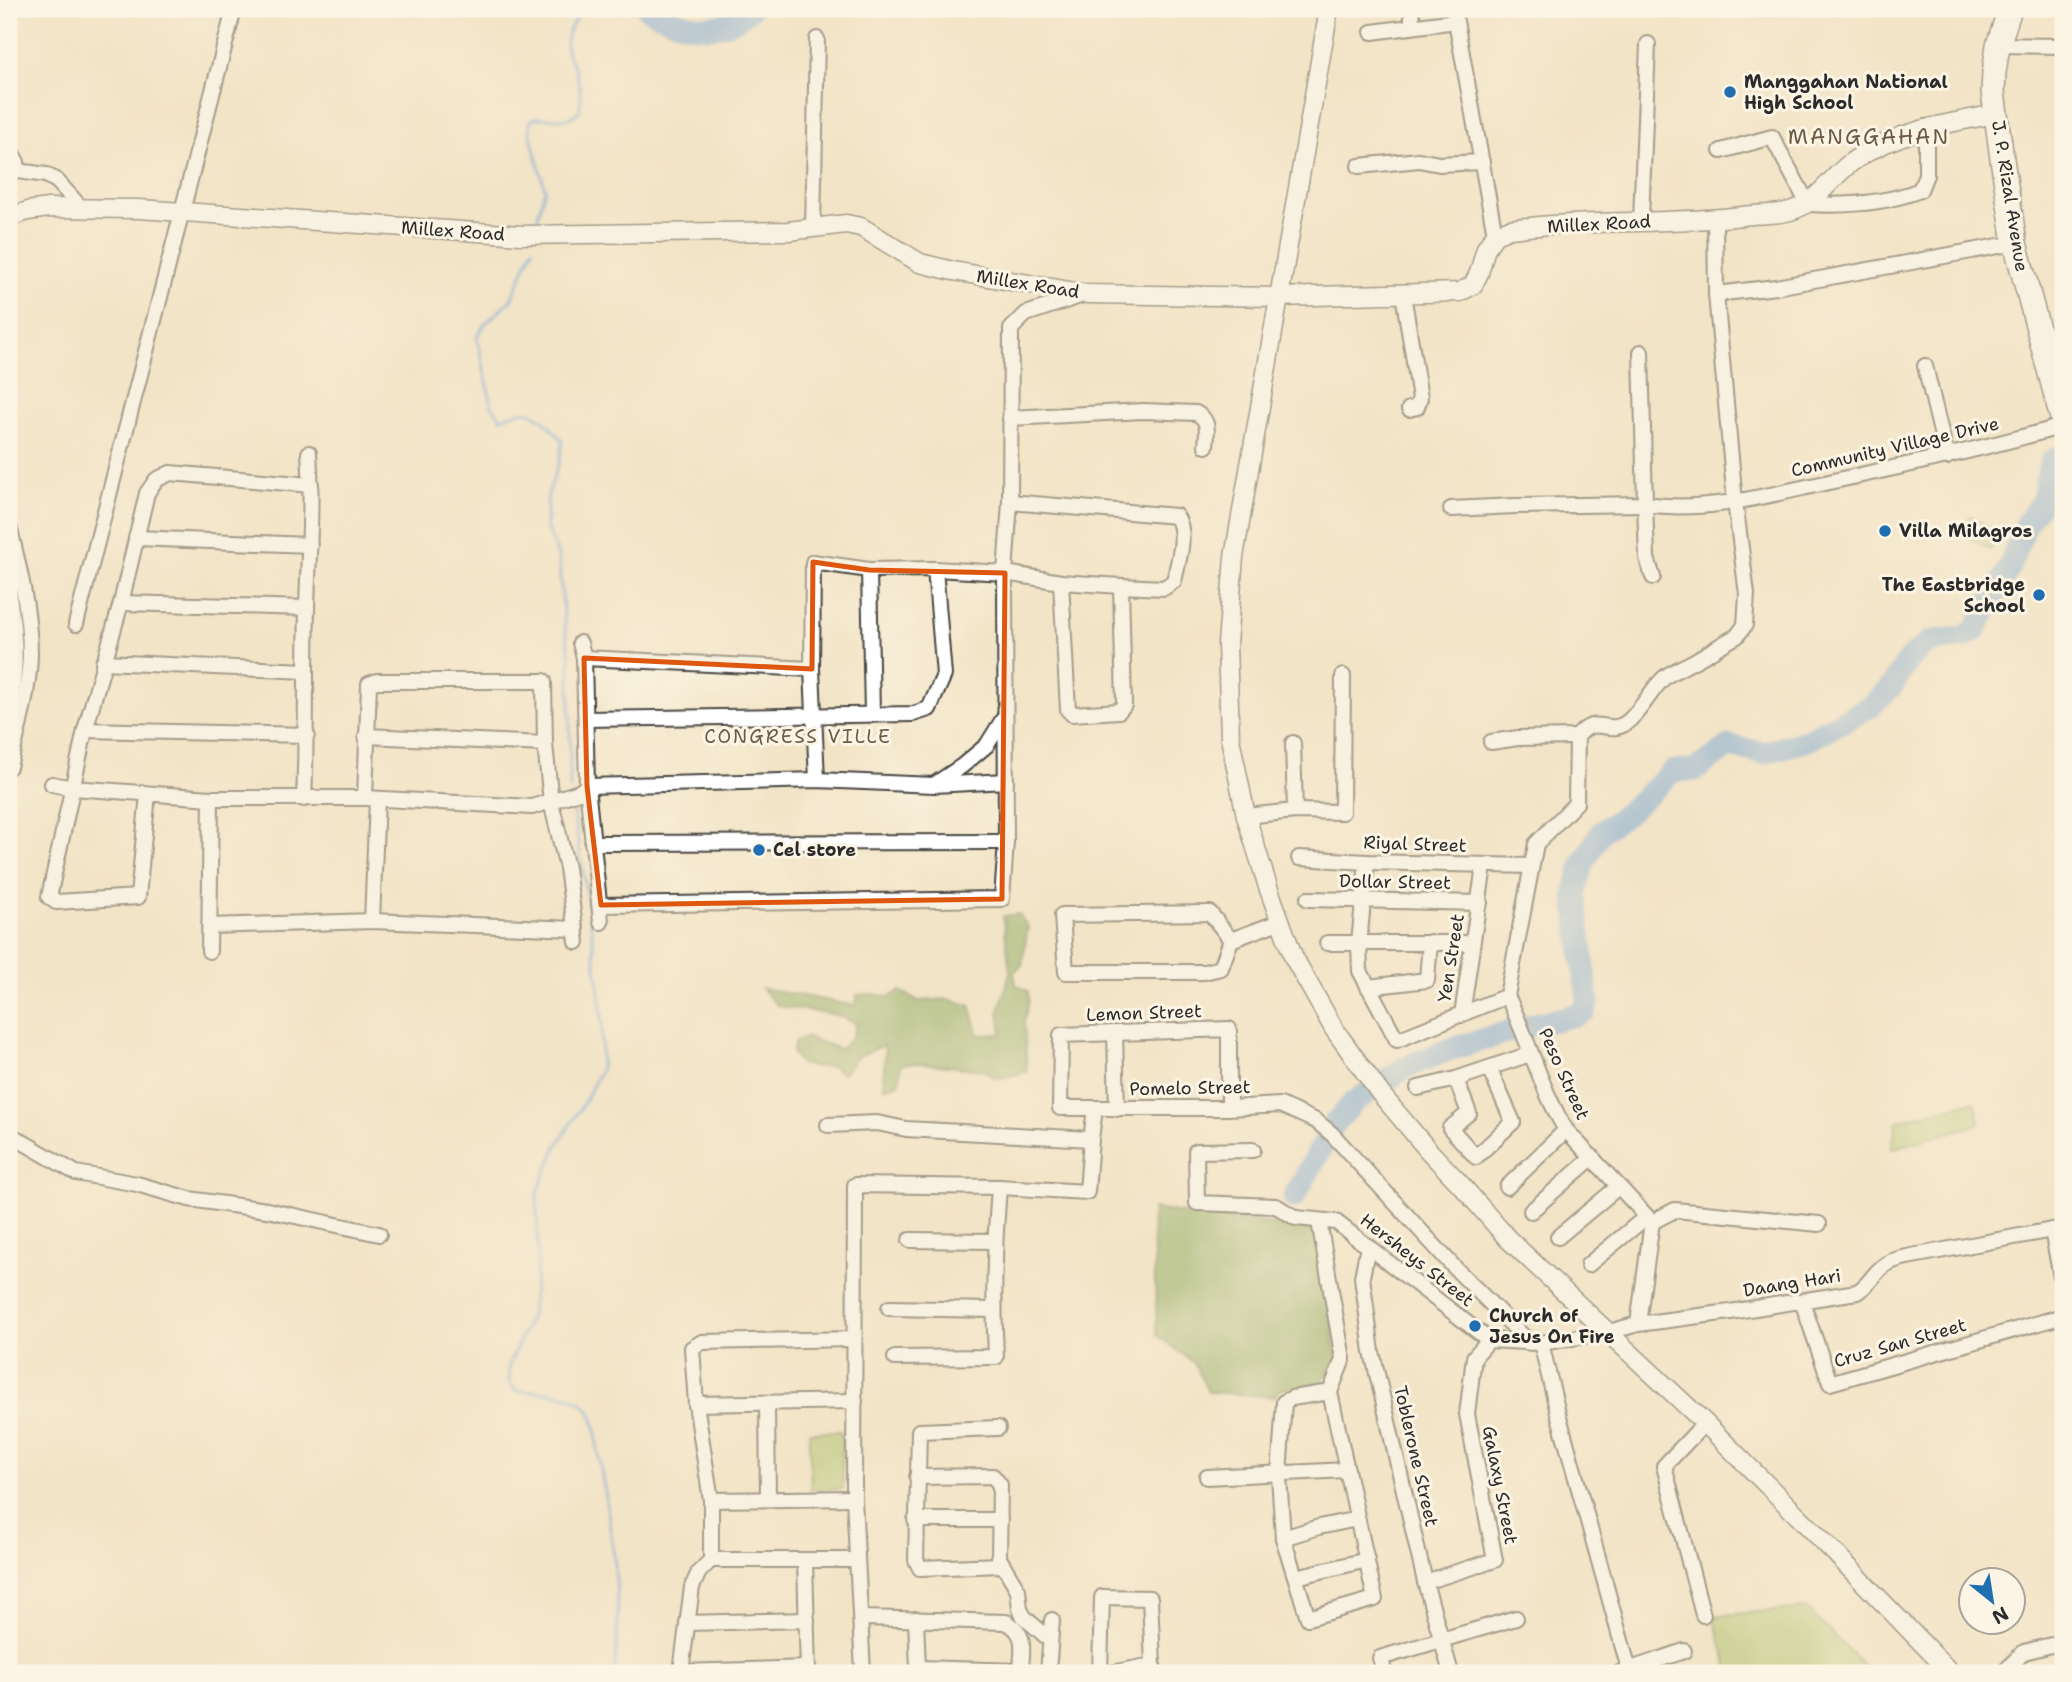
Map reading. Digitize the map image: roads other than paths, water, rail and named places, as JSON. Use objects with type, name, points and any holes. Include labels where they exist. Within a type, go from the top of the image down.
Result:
[{"type":"main road","name":"J. P. Rizal Avenue","points":[[2010,9],[1998,46],[1993,92],[2015,243],[2063,418]]},
{"type":"street","points":[[76,624],[234,9]]},
{"type":"street","points":[[1329,9],[1234,556],[1227,644],[1230,738],[1246,816],[1279,922],[1294,958],[1334,1029],[1376,1087],[1428,1150],[1508,1239],[1705,1423],[1951,1673]]},
{"type":"street","points":[[1412,9],[1412,26]]},
{"type":"street","points":[[1372,32],[1456,21],[1495,234]]},
{"type":"street","points":[[813,228],[817,39]]},
{"type":"street","points":[[1641,221],[1648,44]]},
{"type":"street","points":[[1998,46],[2063,46]]},
{"type":"street","points":[[1808,204],[1852,161],[1876,146],[1926,127],[1997,114]]},
{"type":"street","points":[[1808,204],[1843,206],[1908,195],[1920,190],[1926,175],[1926,127]]},
{"type":"street","points":[[1721,151],[1772,137],[1808,204]]},
{"type":"street","points":[[9,148],[17,162],[13,171],[46,175],[57,181],[82,209]]},
{"type":"street","points":[[1359,166],[1419,160],[1439,164],[1482,162]]},
{"type":"street","name":"Millex Road","points":[[9,218],[48,208],[139,209],[521,235],[788,231],[846,224],[861,227],[920,263],[1087,294],[1278,297],[1460,292],[1473,285],[1486,248],[1495,234],[1510,229],[1715,219],[1788,211],[1808,204]]},
{"type":"street","points":[[1367,862],[1359,943],[1360,971],[1397,1040],[1507,996],[1536,844],[1576,803],[1577,737],[1583,729],[1598,724],[1612,728],[1623,725],[1667,676],[1737,636],[1745,625],[1746,594],[1734,502],[1716,294],[1715,219]]},
{"type":"street","points":[[1716,294],[1776,286],[2015,243]]},
{"type":"street","points":[[601,905],[1002,899],[1006,842],[1005,573],[1010,502],[1011,329],[1026,314],[1087,294]]},
{"type":"street","points":[[1403,295],[1420,398],[1417,407],[1409,409]]},
{"type":"street","points":[[1641,352],[1647,558],[1653,577]]},
{"type":"street","points":[[1925,366],[1947,457]]},
{"type":"street","points":[[1010,418],[1143,411],[1196,412],[1203,416],[1207,424],[1206,446]]},
{"type":"street","name":"Community Village Drive","points":[[1451,509],[1645,504],[1665,507],[1734,502],[1947,457],[2063,418]]},
{"type":"street","points":[[304,799],[311,485],[309,453]]},
{"type":"street","points":[[148,794],[138,897],[56,902],[50,897],[85,730],[121,603],[147,493],[156,480],[170,473],[311,485]]},
{"type":"street","points":[[817,780],[812,669],[813,562],[869,570],[934,569],[1005,573],[1061,582],[1121,586],[1164,588],[1174,581],[1182,524],[1176,516],[1010,502]]},
{"type":"street","points":[[9,526],[23,595],[30,655],[9,767]]},
{"type":"street","points":[[136,538],[310,545]]},
{"type":"street","points":[[586,719],[913,714],[929,709],[944,675],[934,569]]},
{"type":"street","points":[[869,570],[872,713]]},
{"type":"street","points":[[1061,582],[1068,710],[1072,714],[1119,711],[1124,705],[1121,586]]},
{"type":"street","points":[[9,597],[16,660],[9,712]]},
{"type":"street","points":[[121,603],[307,608]]},
{"type":"street","points":[[580,643],[584,658],[586,719],[583,789],[601,905],[601,922]]},
{"type":"street","points":[[584,658],[812,669]]},
{"type":"street","points":[[103,662],[306,671]]},
{"type":"street","points":[[1246,816],[1295,811],[1342,812],[1343,676]]},
{"type":"street","points":[[210,926],[372,921],[577,935],[545,744],[544,681],[377,681],[369,684],[366,736],[371,799],[372,921]]},
{"type":"street","points":[[934,785],[987,745],[1005,715]]},
{"type":"street","points":[[85,730],[307,735]]},
{"type":"street","points":[[366,736],[545,744]]},
{"type":"street","points":[[1491,743],[1518,738],[1577,737]]},
{"type":"street","points":[[1293,743],[1295,811]]},
{"type":"street","points":[[52,784],[73,788],[211,798],[371,799],[532,807],[583,789],[817,780],[934,785],[1006,781]]},
{"type":"street","points":[[209,951],[211,798]]},
{"type":"street","points":[[592,843],[1006,842]]},
{"type":"street","name":"Riyal Street","points":[[1299,858],[1531,866]]},
{"type":"street","name":"Yen Street","points":[[1462,1015],[1485,866]]},
{"type":"street","name":"Dollar Street","points":[[1308,899],[1480,903]]},
{"type":"street","points":[[1231,940],[1210,913],[1062,915],[1066,972],[1203,972],[1221,968],[1231,940],[1279,922]]},
{"type":"street","points":[[1327,943],[1472,943]]},
{"type":"street","points":[[1368,987],[1427,980],[1430,943]]},
{"type":"street","name":"Peso Street","points":[[1507,996],[1559,1119],[1649,1220]]},
{"type":"street","name":"Lemon Street","points":[[1060,1108],[1061,1035],[1229,1029],[1229,1108]]},
{"type":"street","points":[[1115,1033],[1118,1109]]},
{"type":"street","points":[[1418,1088],[1455,1079],[1530,1054]]},
{"type":"street","points":[[1455,1079],[1469,1112],[1450,1128],[1476,1157],[1513,1122],[1489,1068]]},
{"type":"street","name":"Pomelo Street","points":[[1060,1108],[1229,1108],[1280,1105],[1316,1121],[1332,1134],[1454,1267],[1535,1343]]},
{"type":"street","points":[[863,1673],[855,1497],[855,1185],[999,1187],[1087,1192],[1095,1109]]},
{"type":"street","points":[[828,1125],[877,1123],[906,1129],[1091,1139]]},
{"type":"street","points":[[1507,1187],[1566,1130]]},
{"type":"street","points":[[9,1134],[76,1173],[137,1184],[189,1199],[267,1210],[379,1234]]},
{"type":"street","name":"Hersheys Street","points":[[1254,1150],[1196,1151],[1197,1203],[1276,1206],[1296,1218],[1336,1222],[1489,1340]]},
{"type":"street","points":[[1531,1211],[1593,1157]]},
{"type":"street","points":[[895,1358],[996,1357],[993,1310],[994,1241],[999,1187]]},
{"type":"street","points":[[1558,1237],[1618,1187]]},
{"type":"street","points":[[1588,1265],[1649,1220],[1675,1210],[1819,1224]]},
{"type":"street","points":[[1638,1324],[1651,1239],[1649,1220]]},
{"type":"street","points":[[1319,1221],[1343,1359],[1330,1392],[1375,1599],[1308,1618],[1283,1538],[1279,1475],[1284,1402],[1292,1398],[1330,1392]]},
{"type":"street","points":[[2058,1229],[2063,1288]]},
{"type":"street","name":"Daang Hari","points":[[1489,1340],[1535,1343],[1609,1332],[1638,1324],[1857,1292],[1871,1281],[1881,1268],[1907,1256],[2058,1229]]},
{"type":"street","points":[[910,1240],[994,1241]]},
{"type":"street","name":"Toblerone Street","points":[[1368,1245],[1362,1277],[1372,1352],[1425,1582],[1451,1673]]},
{"type":"street","name":"Cruz San Street","points":[[1802,1301],[1830,1383],[2063,1316]]},
{"type":"street","points":[[889,1308],[993,1310]]},
{"type":"street","points":[[712,1560],[711,1500],[696,1405],[692,1348],[702,1342],[855,1339]]},
{"type":"street","name":"Galaxy Street","points":[[1425,1582],[1495,1559],[1467,1414],[1474,1357],[1489,1340]]},
{"type":"street","points":[[1535,1343],[1607,1595],[1626,1672],[1684,1651]]},
{"type":"street","points":[[696,1405],[855,1402]]},
{"type":"street","points":[[767,1404],[768,1498]]},
{"type":"street","points":[[1703,1615],[1664,1466],[1705,1423]]},
{"type":"street","points":[[998,1428],[919,1431],[916,1560],[920,1567],[1002,1564]]},
{"type":"street","points":[[1208,1477],[1347,1470]]},
{"type":"street","points":[[916,1477],[993,1476],[1000,1485],[999,1558],[1018,1590],[1020,1609],[1024,1617],[1049,1639]]},
{"type":"street","points":[[711,1500],[855,1497]]},
{"type":"street","points":[[1283,1538],[1357,1519]]},
{"type":"street","points":[[915,1520],[1000,1520]]},
{"type":"street","points":[[805,1560],[808,1671],[681,1672],[692,1587],[699,1572],[712,1560],[805,1560],[857,1560]]},
{"type":"street","points":[[1296,1577],[1367,1560]]},
{"type":"street","points":[[1100,1673],[1102,1597],[1150,1598],[1153,1665],[1110,1673]]},
{"type":"street","points":[[862,1618],[915,1619],[1006,1622],[1019,1631],[1022,1637],[1021,1672],[918,1671],[915,1619]]},
{"type":"street","points":[[1385,1673],[1380,1658],[1516,1618]]},
{"type":"street","points":[[687,1623],[807,1620]]},
{"type":"street","points":[[1048,1673],[1052,1620]]},
{"type":"street","points":[[2003,1673],[2024,1652],[2063,1642]]},
{"type":"waterway","points":[[535,226],[545,189],[530,133],[530,122],[534,118],[568,119],[579,112],[580,90],[566,40],[575,20],[588,9]]},
{"type":"waterway","points":[[648,9],[700,27],[725,24],[750,9]]},
{"type":"waterway","points":[[533,249],[511,300],[485,324],[477,336],[492,406],[501,418],[529,412],[548,424],[562,441],[560,459],[548,494],[546,527],[558,555],[570,655],[570,789]]},
{"type":"waterway","points":[[1294,1197],[1335,1123],[1354,1102],[1406,1067],[1448,1050],[1576,1015],[1585,1010],[1588,1000],[1575,895],[1583,863],[1602,831],[1626,814],[1673,771],[1695,770],[1730,746],[1763,753],[1806,741],[1871,706],[1892,686],[1909,659],[1929,642],[1965,637],[1976,629],[2008,570],[2027,522],[2043,500],[2050,463],[2058,457]]},
{"type":"waterway","points":[[571,797],[602,1014],[601,1069],[557,1146],[537,1194],[538,1260],[531,1315],[509,1365],[509,1383],[516,1391],[567,1396],[584,1405],[593,1420],[611,1530],[617,1587],[614,1673]]},
{"type":"place","name":"Manggahan National High School","points":[[1730,92]]},
{"type":"place","name":"Villa Milagros","points":[[1885,531]]},
{"type":"place","name":"The Eastbridge School","points":[[2039,595]]},
{"type":"place","name":"Cel store","points":[[759,850]]},
{"type":"place","name":"Church of Jesus On Fire","points":[[1475,1326]]},
{"type":"district","name":"MANGGAHAN","points":[[1869,137]]},
{"type":"district","name":"CONGRESS VILLE","points":[[798,736]]}]
